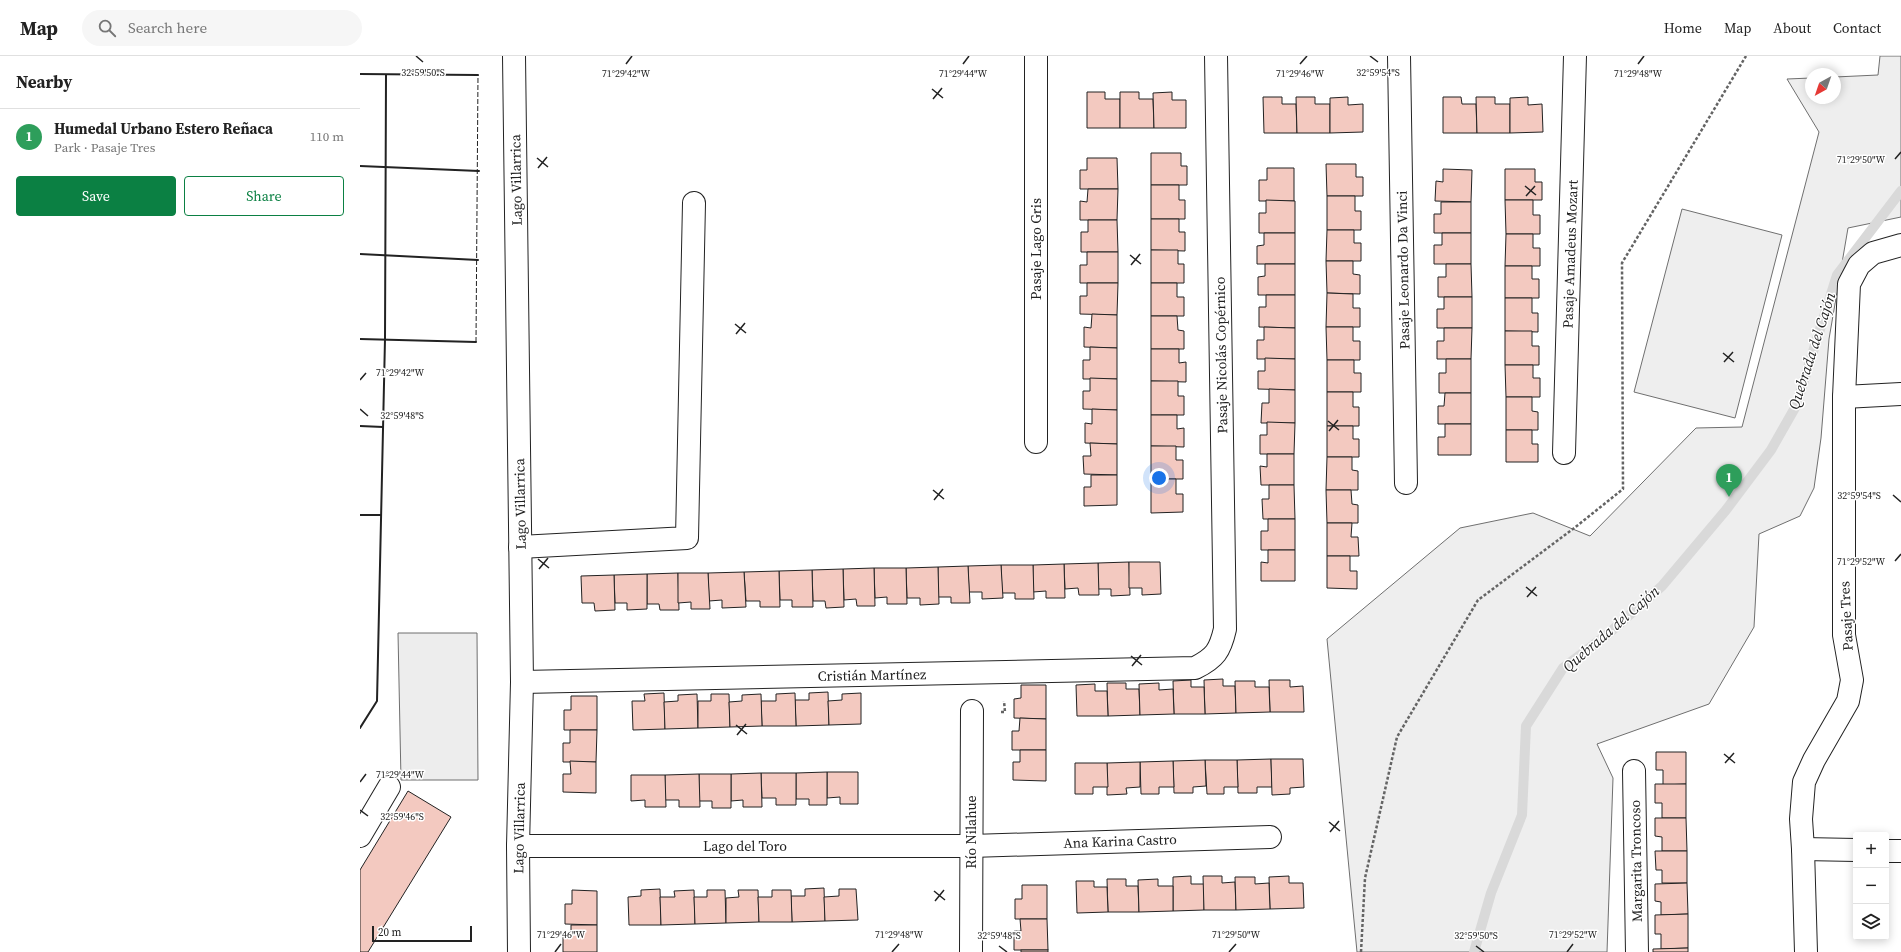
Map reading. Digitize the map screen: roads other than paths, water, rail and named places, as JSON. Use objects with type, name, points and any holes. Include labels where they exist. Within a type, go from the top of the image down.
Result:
[{"type":"street","name":"Lago Villarrica","points":[[514,56],[522,682],[518,846],[519,952]]},
{"type":"street","name":"Pasaje Lago Gris","points":[[1036,56],[1036,442]]},
{"type":"street","name":"Pasaje Nicolás Copérnico","points":[[1216,56],[1225,629],[1222,642],[1217,653]]},
{"type":"street","name":"Pasaje Leonardo Da Vinci","points":[[1399,56],[1406,483]]},
{"type":"street","name":"Pasaje Amadeus Mozart","points":[[1564,453],[1575,56]]},
{"type":"street","points":[[520,547],[687,538],[694,203]]},
{"type":"street","name":"Pasaje Tres","points":[[1806,952],[1804,850],[1801,819],[1804,782],[1814,760],[1848,701],[1852,680],[1844,635],[1844,397],[1849,284],[1859,266],[1873,253],[1901,245]]},
{"type":"street","points":[[1844,397],[1901,394]]},
{"type":"street","name":"Cristián Martínez","points":[[522,682],[1194,668],[1207,662],[1217,653]]},
{"type":"street","name":"Río Nilahue","points":[[971,952],[972,711]]},
{"type":"street","name":"Margarita Troncoso","points":[[1634,771],[1637,952]]},
{"type":"street","points":[[360,836],[389,788]]},
{"type":"street","name":"Ana Karina Castro","points":[[971,846],[1270,837]]},
{"type":"street","name":"Lago del Toro","points":[[518,846],[971,846]]},
{"type":"street","points":[[1804,850],[1853,850]]},
{"type":"street","points":[[1889,851],[1901,851]]},
{"type":"waterway","name":"Quebrada del Cajón","points":[[1474,952],[1491,893],[1522,815],[1526,726],[1563,668],[1608,634],[1662,586],[1726,510],[1771,450],[1796,406],[1837,275],[1901,191]]},
{"type":"place","name":"Humedal Urbano Estero Reñaca","points":[[1729,497]]}]
